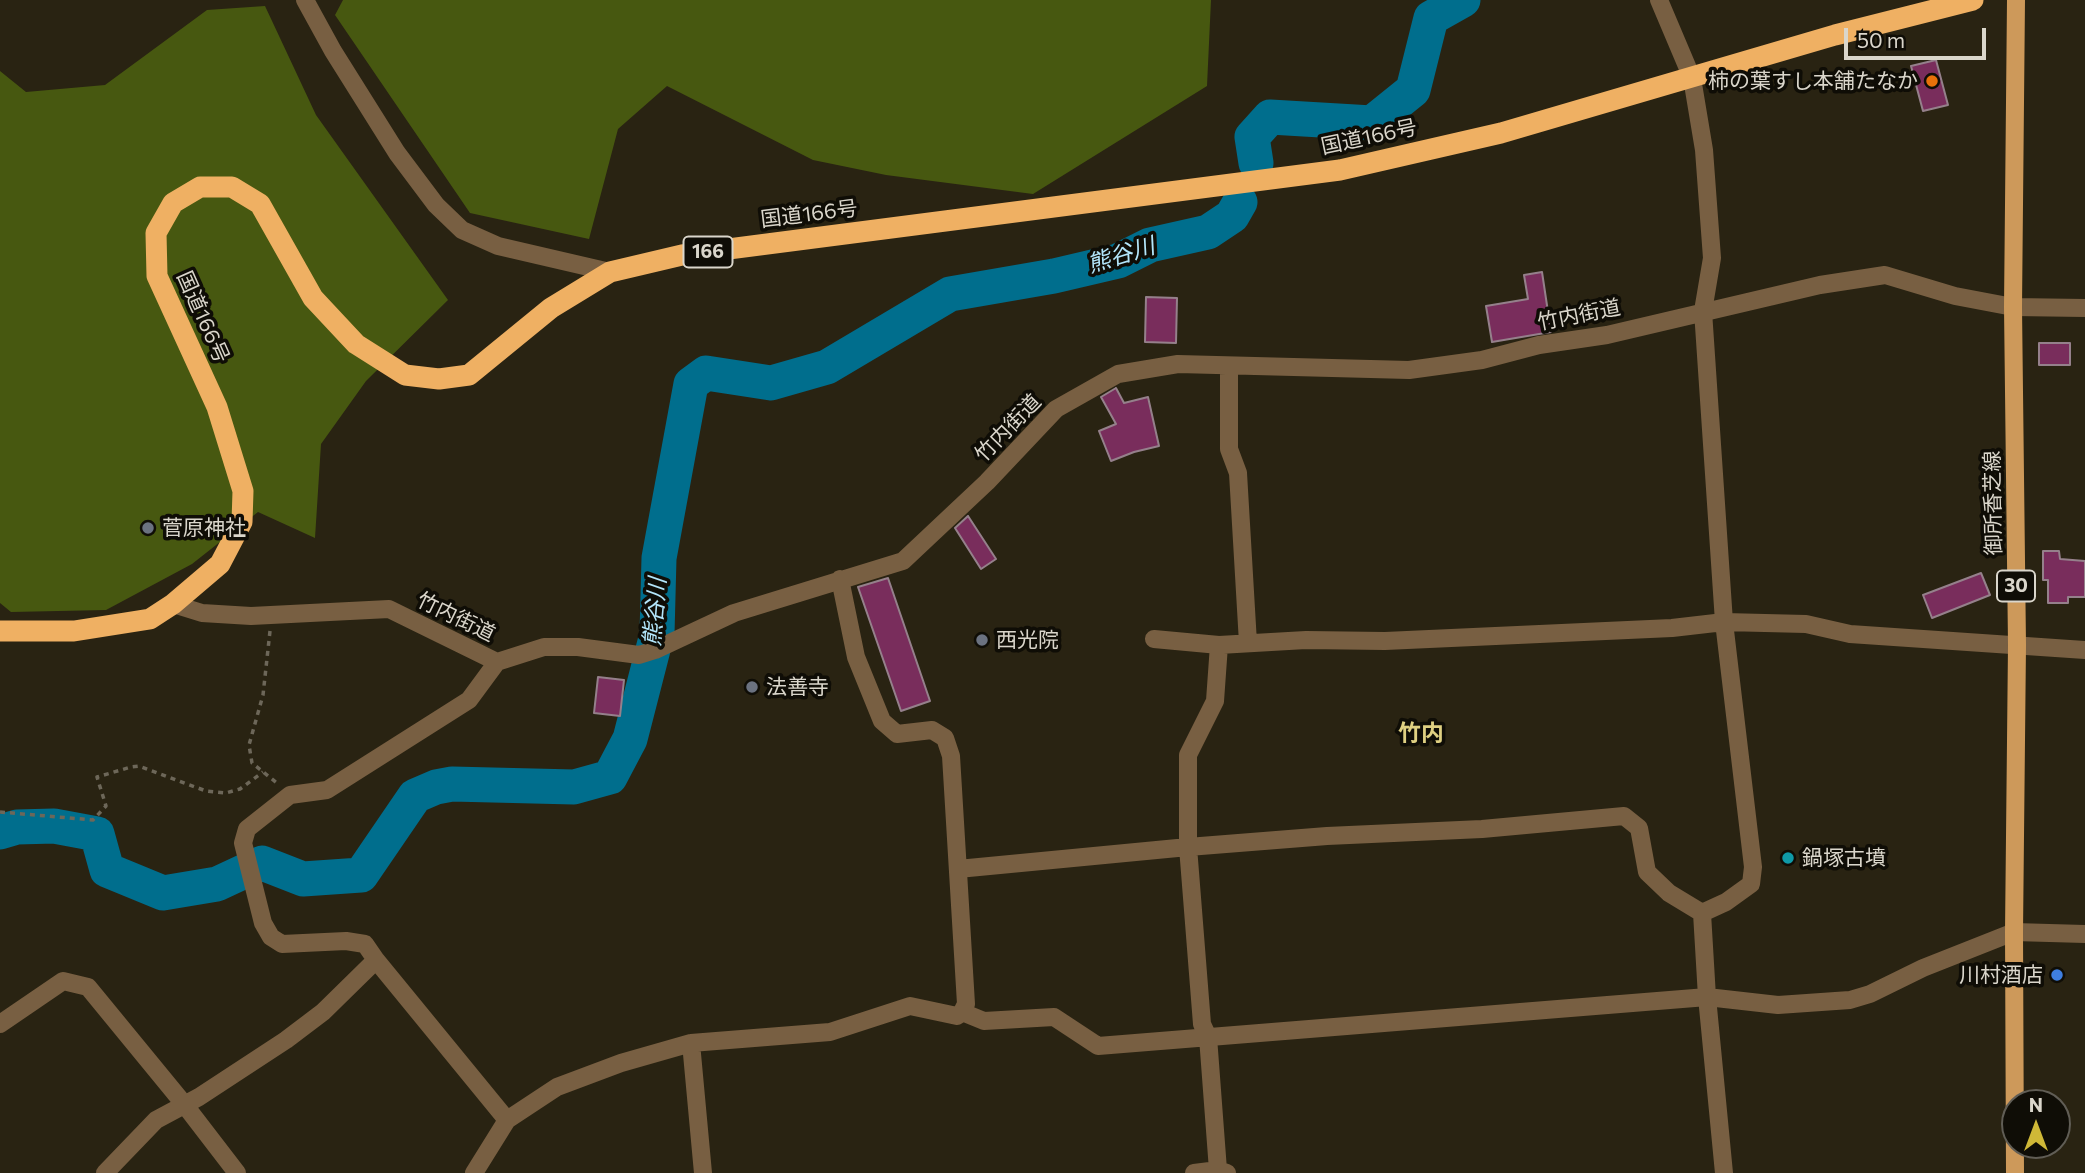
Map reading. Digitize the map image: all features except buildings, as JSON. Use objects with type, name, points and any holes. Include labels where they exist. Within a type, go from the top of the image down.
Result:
[{"type":"highway","name":"国道166号","points":[[0,631],[74,631],[150,619],[173,604],[220,564],[242,522],[243,491],[217,407],[157,276],[156,233],[173,203],[200,187],[232,187],[260,204],[313,298],[356,344],[405,375],[439,379],[469,375],[551,308],[610,272],[682,255],[1340,170],[1501,134],[1835,35],[1973,0]]},
{"type":"main road","name":"御所香芝線","points":[[2015,1173],[2016,0]]},
{"type":"street","points":[[304,0],[332,51],[397,153],[436,205],[463,230],[498,246],[610,272]]},
{"type":"street","points":[[1659,0],[1692,78],[1704,150],[1712,258],[1703,311],[1724,622],[1753,867],[1751,884],[1726,902],[1702,913]]},
{"type":"street","name":"竹内街道","points":[[173,604],[202,613],[271,615],[389,609],[498,662],[544,647],[647,652],[734,613],[903,561],[987,482],[1056,409],[1118,374],[1178,364],[1409,370],[1482,360],[1539,345],[1607,335],[1820,285],[1885,275],[1955,296],[2014,307],[2085,308]]},
{"type":"street","points":[[1229,367],[1230,449],[1238,474],[1248,643]]},
{"type":"street","points":[[474,1173],[507,1120],[557,1087],[621,1063],[691,1043],[830,1032],[910,1006],[957,1016],[962,1012],[966,1004],[951,756],[945,738],[932,730],[897,734],[882,721],[856,657],[840,579]]},
{"type":"street","points":[[1154,639],[1219,645],[1306,640],[1385,641],[1672,628],[1724,622],[1806,624],[1850,635],[2085,650]]},
{"type":"street","points":[[1194,1173],[1222,1172],[1208,1037],[1202,1024],[1188,847],[1188,755],[1214,701],[1219,645]]},
{"type":"street","points":[[498,662],[469,699],[327,790],[290,795],[247,829],[243,843],[263,923],[271,937],[282,944],[346,941],[365,944],[507,1120]]},
{"type":"street","points":[[958,869],[1188,847],[1328,836],[1482,829],[1624,816],[1639,828],[1647,872],[1669,893],[1702,913]]},
{"type":"street","points":[[1702,913],[1707,997],[1724,1173]]},
{"type":"street","points":[[962,1012],[984,1021],[1054,1017],[1097,1046],[1707,997],[1777,1005],[1850,1000],[1870,994],[1923,968],[2014,932],[2085,934]]},
{"type":"street","points":[[105,1173],[156,1120],[199,1097],[286,1040],[323,1012],[376,960]]},
{"type":"street","points":[[0,1024],[63,981],[88,987],[237,1173]]},
{"type":"street","points":[[691,1043],[703,1173]]},
{"type":"path","points":[[271,615],[263,695],[249,745],[252,763],[273,782],[305,793]]},
{"type":"path","points":[[0,812],[93,820],[106,806],[97,778],[131,767],[139,766],[206,791],[226,793],[240,789],[262,772]]},
{"type":"green space","points":[[343,0],[1211,0],[1207,86],[1033,194],[886,175],[813,160],[667,86],[618,129],[589,239],[470,213],[335,15]]},
{"type":"green space","points":[[265,6],[316,115],[448,300],[366,381],[321,444],[315,538],[258,512],[192,564],[106,610],[11,612],[0,603],[0,71],[26,92],[105,85],[207,10]]},
{"type":"waterway","name":"熊谷川","points":[[1256,163],[1252,137],[1270,117],[1372,123],[1413,90],[1431,18],[1463,0]]},
{"type":"waterway","name":"熊谷川","points":[[0,832],[17,827],[54,826],[97,834],[107,870],[163,893],[217,884],[262,863],[303,879],[361,875],[415,796],[436,787],[452,784],[574,787],[610,777],[630,739],[657,634],[659,558],[691,384],[706,373],[771,383],[827,367],[950,294],[1054,276],[1118,261],[1150,245],[1208,232],[1232,216],[1240,202]]},
{"type":"place","name":"柿の葉すし本舗たなか","points":[[1932,81]]},
{"type":"place","name":"菅原神社","points":[[148,528]]},
{"type":"place","name":"西光院","points":[[982,640]]},
{"type":"place","name":"法善寺","points":[[752,687]]},
{"type":"place","name":"鍋塚古墳","points":[[1788,858]]},
{"type":"place","name":"川村酒店","points":[[2057,975]]},
{"type":"district","name":"竹内","points":[[1421,733]]}]
